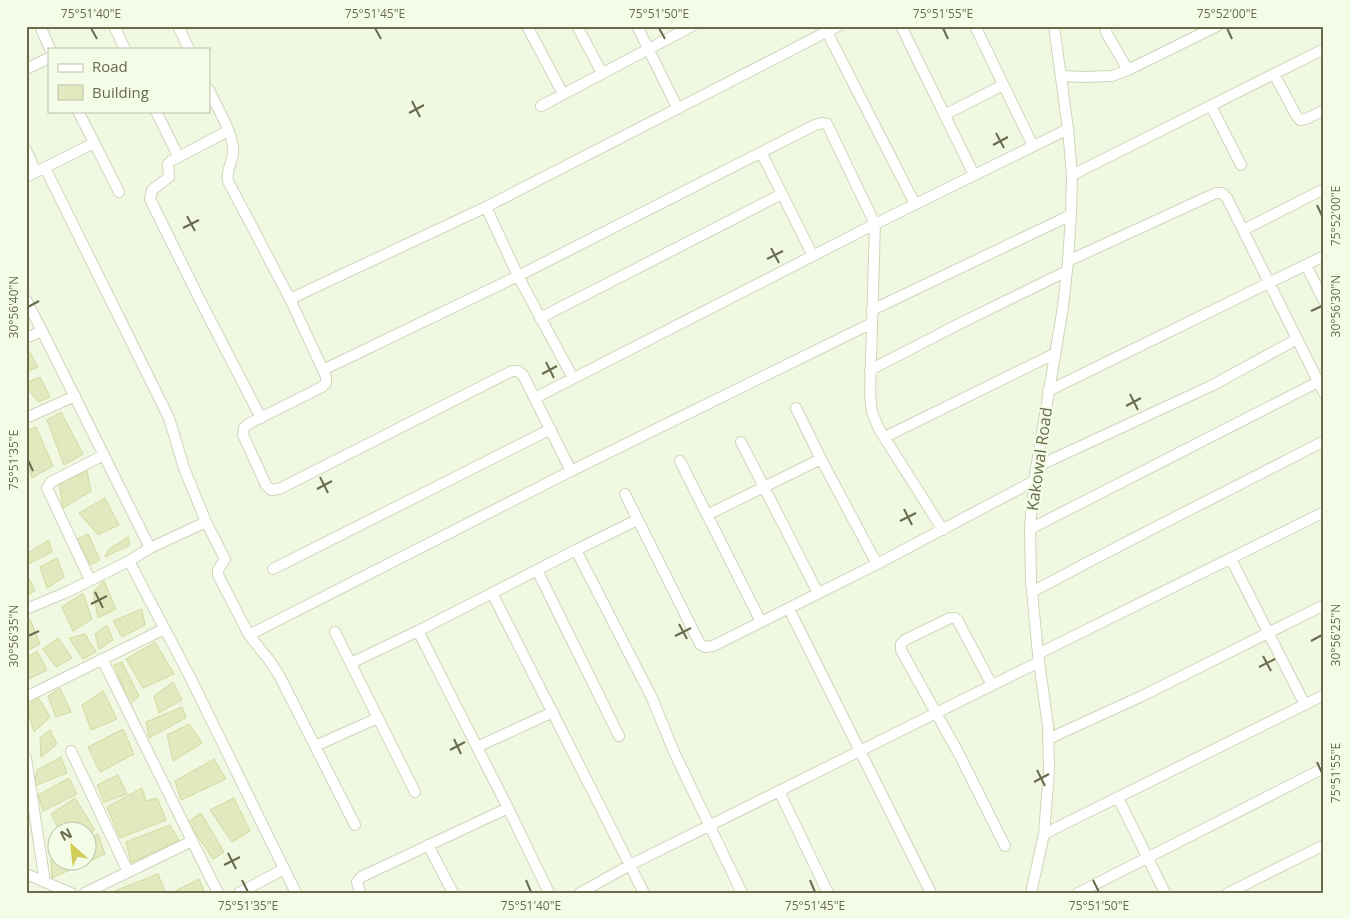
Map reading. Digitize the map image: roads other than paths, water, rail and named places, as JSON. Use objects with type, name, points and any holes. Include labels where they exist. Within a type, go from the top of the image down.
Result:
[{"type":"street","points":[[40,26],[50,48]]},
{"type":"street","points":[[114,26],[125,48]]},
{"type":"street","points":[[178,26],[189,48]]},
{"type":"street","points":[[527,26],[563,94]]},
{"type":"street","points":[[577,26],[602,73]]},
{"type":"street","points":[[637,26],[678,109]]},
{"type":"street","points":[[541,106],[692,26]]},
{"type":"street","points":[[290,299],[486,206],[838,26]]},
{"type":"street","points":[[901,26],[974,175]]},
{"type":"street","points":[[975,26],[1033,146]]},
{"type":"street","name":"Kakowal Road","points":[[1031,893],[1044,834],[1049,771],[1048,739],[1032,592],[1030,529],[1036,467],[1063,307],[1071,215],[1072,175],[1068,129],[1054,26]]},
{"type":"street","points":[[1106,26],[1107,34],[1128,70]]},
{"type":"street","points":[[1061,76],[1106,76],[1128,70],[1218,26]]},
{"type":"street","points":[[827,32],[915,204]]},
{"type":"street","points":[[1072,175],[1324,49]]},
{"type":"street","points":[[26,69],[48,58]]},
{"type":"street","points":[[1274,74],[1300,120],[1324,110]]},
{"type":"street","points":[[944,115],[1003,85]]},
{"type":"street","points":[[210,92],[234,149],[227,171],[228,181],[290,299],[323,370],[326,383],[322,387],[244,428],[243,435],[266,485],[272,490],[279,489],[512,371],[518,371],[523,375],[572,471]]},
{"type":"street","points":[[1211,106],[1241,164]]},
{"type":"street","points":[[78,112],[119,192]]},
{"type":"street","points":[[156,112],[178,156]]},
{"type":"street","points":[[323,370],[518,276],[815,125],[827,124],[875,224],[870,370],[872,412],[884,437],[943,530]]},
{"type":"street","points":[[535,398],[875,224],[1068,129]]},
{"type":"street","points":[[228,131],[178,156],[168,164],[169,178],[152,190],[150,198],[261,418]]},
{"type":"street","points":[[26,177],[94,143]]},
{"type":"street","points":[[26,150],[41,170],[170,418],[184,468],[206,522],[224,559],[218,570],[218,576],[249,635],[270,660],[279,676],[355,825]]},
{"type":"street","points":[[762,152],[813,256]]},
{"type":"street","points":[[1242,230],[1324,189]]},
{"type":"street","points":[[870,370],[1068,266],[1216,193],[1222,193],[1227,198],[1324,393]]},
{"type":"street","points":[[540,318],[782,194]]},
{"type":"street","points":[[486,206],[518,276],[573,378]]},
{"type":"street","points":[[872,310],[1071,215]]},
{"type":"street","points":[[1048,391],[1324,256]]},
{"type":"street","points":[[1306,265],[1324,301]]},
{"type":"street","points":[[26,300],[76,396],[150,548]]},
{"type":"street","points":[[249,635],[572,471],[872,323]]},
{"type":"street","points":[[26,338],[42,330]]},
{"type":"street","points":[[1036,467],[1213,385],[1297,339]]},
{"type":"street","points":[[884,437],[1054,354]]},
{"type":"street","points":[[1030,529],[1318,382]]},
{"type":"street","points":[[26,418],[76,396]]},
{"type":"street","points":[[796,408],[877,564]]},
{"type":"street","points":[[273,569],[551,429]]},
{"type":"street","points":[[741,442],[818,593]]},
{"type":"street","points":[[1032,592],[1139,535],[1324,442]]},
{"type":"street","points":[[90,580],[48,488],[52,482],[104,455]]},
{"type":"street","points":[[707,515],[821,459]]},
{"type":"street","points":[[680,461],[761,622]]},
{"type":"street","points":[[624,494],[700,644],[705,647],[713,646],[789,609],[1034,481]]},
{"type":"street","points":[[580,893],[630,865],[936,714],[1231,558],[1324,512]]},
{"type":"street","points":[[350,663],[418,631],[637,520]]},
{"type":"street","points":[[26,608],[67,592],[129,561],[150,548],[206,522]]},
{"type":"street","points":[[576,550],[652,698],[674,752],[742,893]]},
{"type":"street","points":[[1231,558],[1305,705]]},
{"type":"street","points":[[129,561],[190,677],[296,893]]},
{"type":"street","points":[[536,570],[619,736]]},
{"type":"street","points":[[492,593],[644,893]]},
{"type":"street","points":[[1048,739],[1144,695],[1324,605]]},
{"type":"street","points":[[789,609],[931,893]]},
{"type":"street","points":[[992,685],[955,618],[950,618],[905,640],[901,644],[902,650],[959,754],[1005,846]]},
{"type":"street","points":[[26,697],[164,629]]},
{"type":"street","points":[[418,631],[549,893]]},
{"type":"street","points":[[335,632],[416,792]]},
{"type":"street","points":[[102,659],[218,893]]},
{"type":"street","points":[[1044,834],[1324,695]]},
{"type":"street","points":[[477,747],[553,712]]},
{"type":"street","points":[[315,746],[378,718]]},
{"type":"street","points":[[71,751],[128,872]]},
{"type":"street","points":[[26,758],[45,882]]},
{"type":"street","points":[[1078,893],[1324,768]]},
{"type":"street","points":[[779,791],[828,893]]},
{"type":"street","points":[[1118,798],[1165,893]]},
{"type":"street","points":[[360,893],[357,882],[361,877],[508,808]]},
{"type":"street","points":[[86,893],[192,841]]},
{"type":"street","points":[[428,845],[453,893]]},
{"type":"street","points":[[1228,893],[1324,845]]},
{"type":"street","points":[[239,893],[284,869]]},
{"type":"street","points":[[26,874],[70,893]]}]
